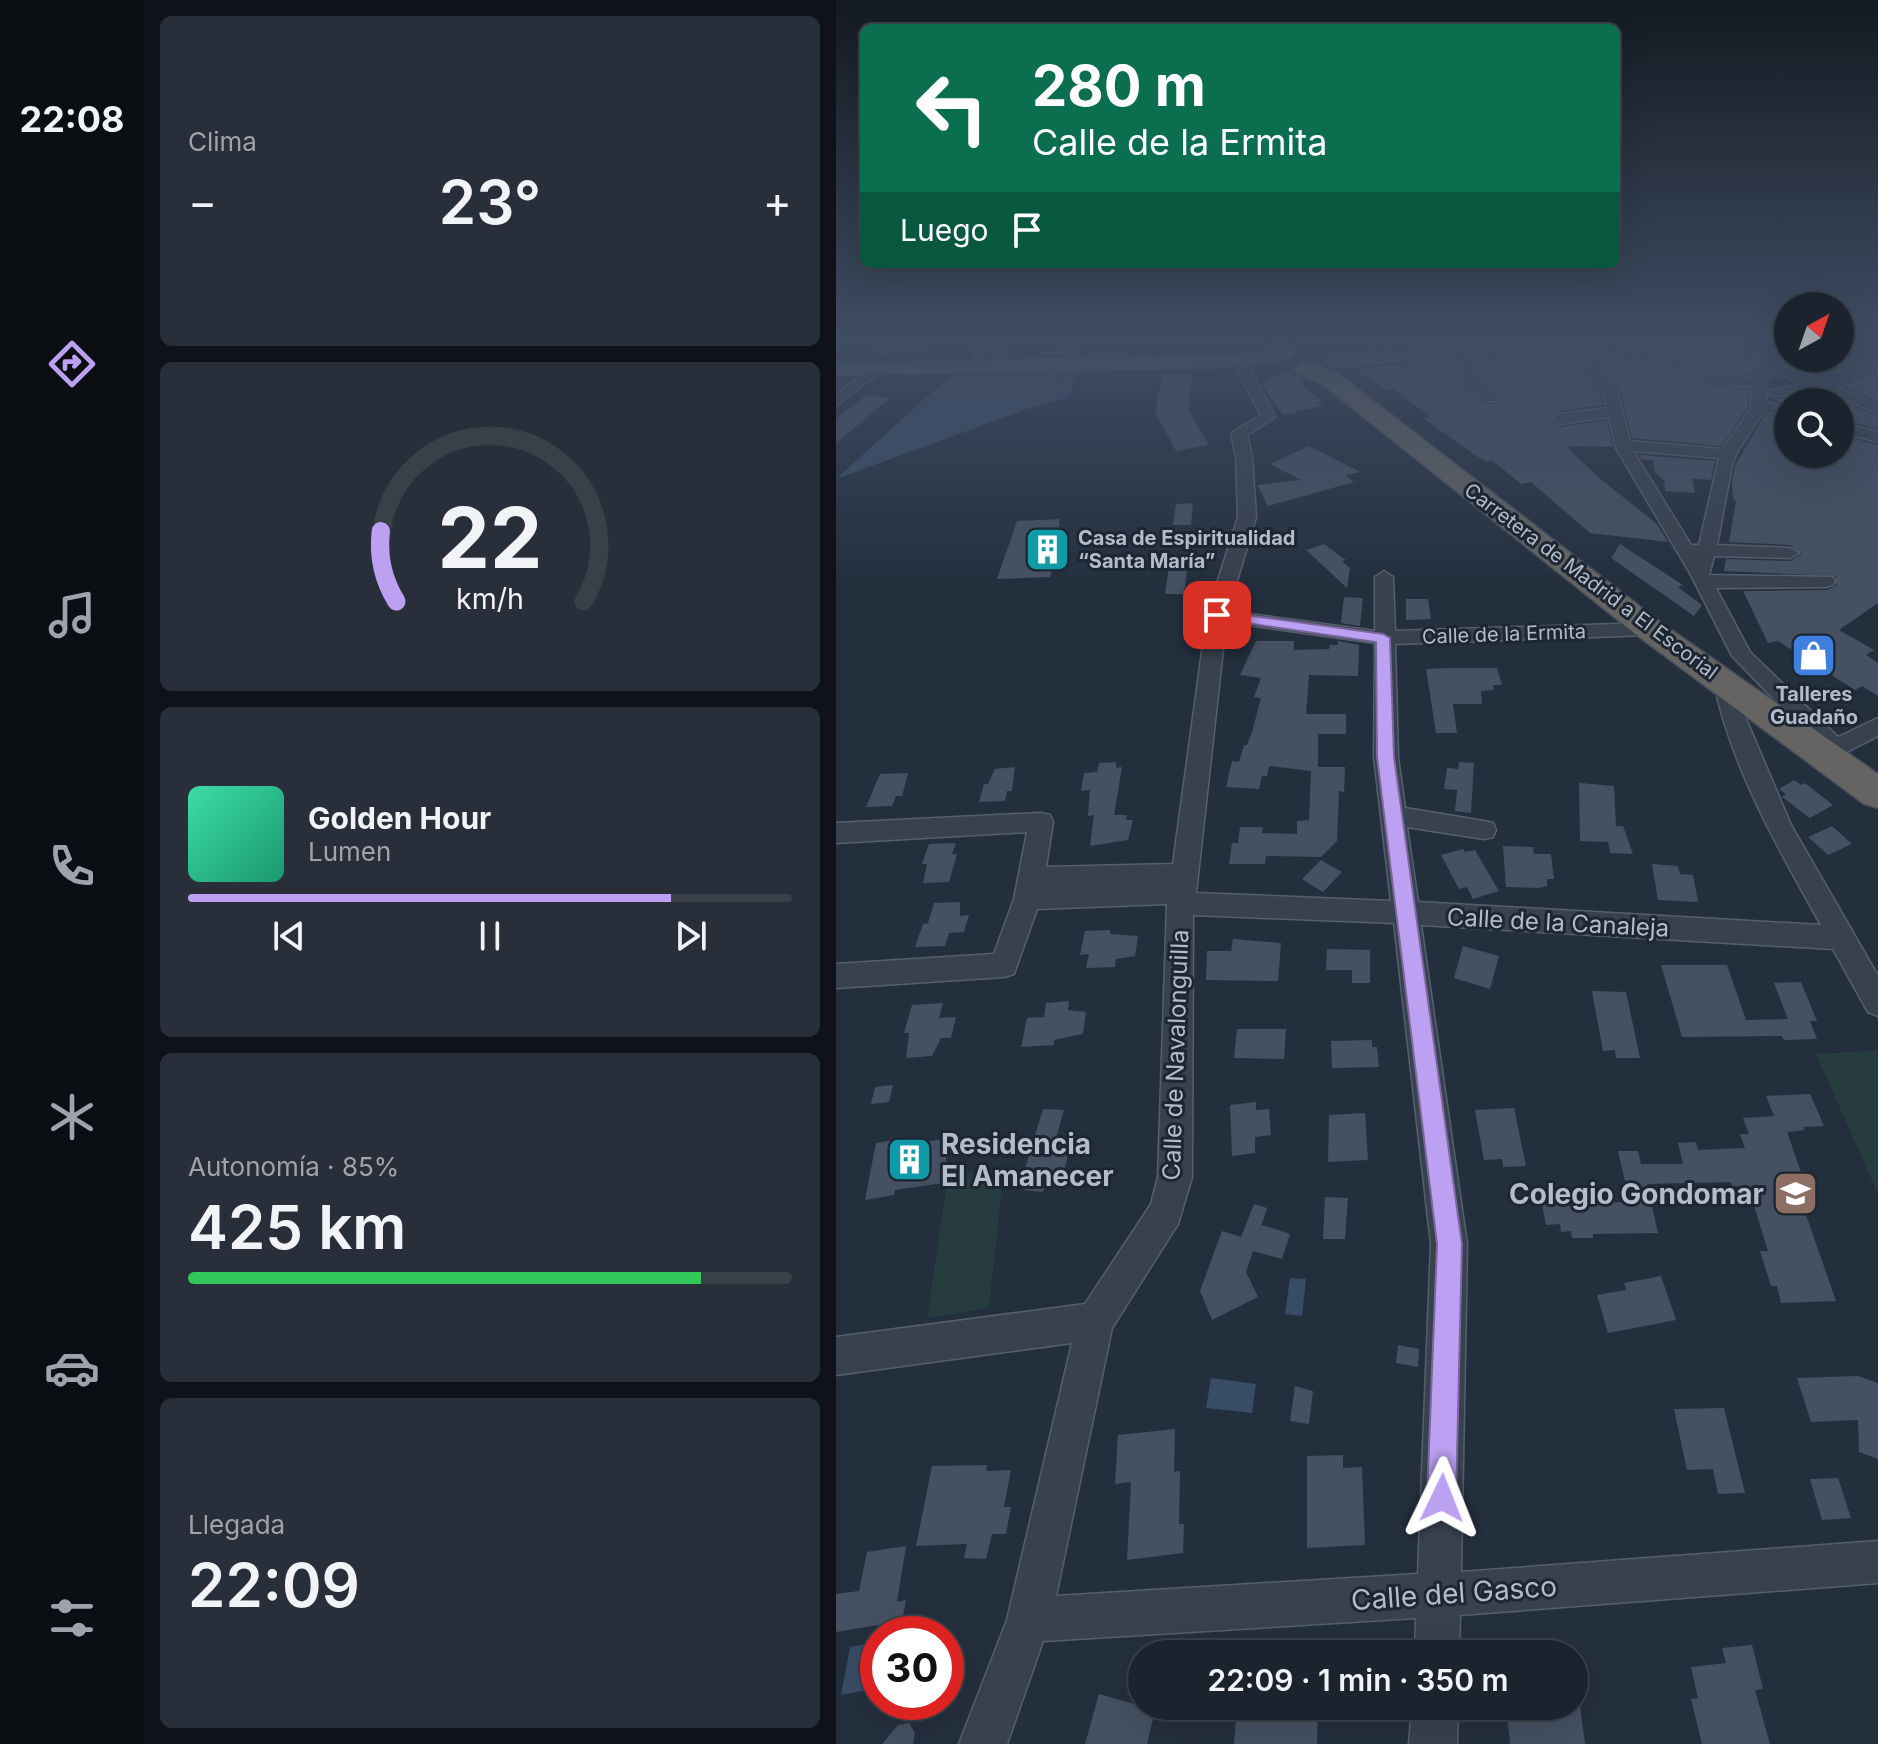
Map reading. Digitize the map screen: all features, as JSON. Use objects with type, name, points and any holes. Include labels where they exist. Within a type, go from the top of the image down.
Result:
[{"type":"highway","name":"Carretera de Madrid a El Escorial","points":[[1383,419],[1649,629],[1878,794]]},
{"type":"highway","name":"Carretera de Madrid a El Escorial","points":[[1395,419],[1630,602],[1878,780]]},
{"type":"street","name":"Calle de Navalonguilla","points":[[983,1744],[1029,1620],[1095,1321],[1166,1212],[1175,1177],[1178,927],[1217,615],[1247,517],[1244,457],[1239,433],[1264,419]]},
{"type":"street","points":[[1616,419],[1623,445],[1702,578],[1742,656],[1794,704],[1835,748],[1878,726]]},
{"type":"street","points":[[1702,578],[1728,454],[1746,419]]},
{"type":"street","points":[[1854,431],[1878,437]]},
{"type":"street","points":[[1623,445],[1728,454]]},
{"type":"street","points":[[1684,549],[1790,553]]},
{"type":"street","points":[[1384,577],[1386,757],[1449,1244],[1437,1640]]},
{"type":"street","points":[[1702,578],[1826,581]]},
{"type":"street","name":"Calle de la Ermita","points":[[1217,615],[1383,638],[1649,629]]},
{"type":"street","points":[[1725,682],[1730,707],[1779,826],[1878,1003]]},
{"type":"street","points":[[1743,737],[1774,718]]},
{"type":"street","points":[[1393,815],[1484,830]]},
{"type":"street","points":[[836,833],[1041,822],[1029,889],[1004,965],[836,976]]},
{"type":"street","name":"Calle de la Canaleja","points":[[1029,889],[1183,890],[1311,907],[1405,914],[1840,938]]},
{"type":"street","points":[[836,1356],[1095,1321]]},
{"type":"street","name":"Calle del Gasco","points":[[1029,1620],[1878,1562]]},
{"type":"street","points":[[1433,1744],[1434,1720]]},
{"type":"green space","points":[[1878,1050],[1878,1191],[1877,1192],[1816,1054]]},
{"type":"green space","points":[[1004,1168],[989,1308],[927,1318],[948,1176]]},
{"type":"water","points":[[902,419],[999,419],[836,479]]},
{"type":"water","points":[[1290,1278],[1306,1279],[1302,1316],[1285,1314]]},
{"type":"water","points":[[1211,1378],[1256,1384],[1252,1413],[1206,1408]]},
{"type":"water","points":[[1515,1638],[1515,1640],[1472,1640]]},
{"type":"water","points":[[860,1645],[860,1691],[841,1695],[850,1647]]},
{"type":"building","points":[[836,419],[864,419],[836,443]]},
{"type":"building","points":[[1159,419],[1194,419],[1209,445],[1176,451]]},
{"type":"building","points":[[1425,419],[1550,419],[1560,427],[1607,420],[1613,447],[1566,446],[1598,477],[1657,524],[1668,542],[1590,533],[1531,482],[1521,484],[1492,460],[1486,462]]},
{"type":"building","points":[[1628,419],[1740,419],[1722,446],[1632,438]]},
{"type":"building","points":[[1762,419],[1774,419],[1774,468],[1854,468],[1854,439],[1878,445],[1878,603],[1839,630],[1874,650],[1866,655],[1878,663],[1878,696],[1862,686],[1855,690],[1778,641],[1768,643],[1743,591],[1827,590],[1836,586],[1836,576],[1724,571],[1726,559],[1790,561],[1802,554],[1790,545],[1729,542],[1736,501],[1732,482],[1735,466]]},
{"type":"building","points":[[1854,419],[1878,419],[1878,429],[1854,423]]},
{"type":"building","points":[[1309,446],[1360,472],[1345,475],[1354,482],[1268,506],[1257,485],[1301,480],[1270,464]]},
{"type":"building","points":[[1639,455],[1715,461],[1711,480],[1692,478],[1695,493],[1665,491],[1664,480],[1655,473],[1653,460],[1642,460]]},
{"type":"building","points":[[1193,503],[1191,525],[1173,525],[1176,504]]},
{"type":"building","name":"Casa de Espiritualidad “Santa María”","points":[[1059,519],[1060,546],[1050,577],[997,579],[1017,521]]},
{"type":"building","points":[[1324,544],[1346,560],[1342,561],[1350,568],[1347,588],[1306,550]]},
{"type":"building","points":[[1620,544],[1683,585],[1678,587],[1702,605],[1694,616],[1611,558]]},
{"type":"building","points":[[1189,553],[1184,594],[1165,594],[1170,560]]},
{"type":"building","points":[[1344,597],[1363,598],[1360,626],[1341,623]]},
{"type":"building","points":[[1406,599],[1428,599],[1431,619],[1406,620]]},
{"type":"building","points":[[1256,641],[1294,641],[1294,650],[1329,649],[1330,645],[1338,645],[1338,641],[1359,645],[1358,676],[1309,675],[1306,714],[1346,714],[1346,734],[1318,734],[1318,767],[1345,767],[1344,792],[1339,791],[1337,841],[1321,857],[1266,856],[1265,864],[1229,864],[1232,843],[1238,843],[1240,827],[1263,827],[1262,833],[1297,834],[1297,821],[1309,820],[1311,771],[1269,766],[1267,776],[1262,776],[1259,789],[1226,787],[1232,761],[1239,762],[1244,745],[1247,745],[1261,698],[1254,697],[1261,678],[1240,675]]},
{"type":"building","points":[[1497,668],[1502,685],[1493,685],[1494,690],[1481,691],[1482,704],[1453,704],[1457,733],[1436,733],[1426,669]]},
{"type":"building","points":[[1116,762],[1116,768],[1122,767],[1114,815],[1127,815],[1126,820],[1133,820],[1128,840],[1090,846],[1094,815],[1088,816],[1090,790],[1081,791],[1084,773],[1097,772],[1099,763]]},
{"type":"building","points":[[1459,762],[1474,763],[1471,813],[1455,811],[1457,790],[1444,789],[1447,768],[1458,769]]},
{"type":"building","points":[[1015,767],[1012,791],[1007,791],[1005,801],[979,802],[984,784],[988,784],[995,769]]},
{"type":"building","points":[[908,773],[902,796],[896,796],[892,806],[866,807],[880,774]]},
{"type":"building","points":[[1794,780],[1801,785],[1805,783],[1833,805],[1810,818],[1782,797],[1786,794],[1779,789]]},
{"type":"building","points":[[1579,783],[1614,786],[1616,826],[1623,826],[1633,854],[1610,853],[1608,842],[1580,841]]},
{"type":"building","points":[[1832,826],[1852,844],[1828,855],[1808,837]]},
{"type":"building","points":[[956,843],[952,854],[957,854],[949,882],[923,883],[927,864],[922,864],[929,844]]},
{"type":"building","points":[[1503,846],[1533,847],[1534,854],[1551,854],[1554,879],[1547,879],[1547,886],[1539,888],[1506,887]]},
{"type":"building","points":[[1463,849],[1465,852],[1475,850],[1499,891],[1473,899],[1467,887],[1459,889],[1441,855]]},
{"type":"building","points":[[1321,860],[1342,872],[1323,892],[1302,879]]},
{"type":"building","points":[[1652,864],[1678,866],[1680,874],[1693,875],[1698,902],[1658,900]]},
{"type":"building","points":[[960,902],[960,916],[969,915],[964,932],[949,933],[945,946],[915,947],[923,924],[928,923],[934,903]]},
{"type":"building","points":[[1110,930],[1110,934],[1138,936],[1135,956],[1116,959],[1115,967],[1086,968],[1089,954],[1080,955],[1085,931]]},
{"type":"building","points":[[1233,939],[1281,943],[1278,981],[1206,980],[1207,951],[1231,951]]},
{"type":"building","points":[[1463,946],[1499,956],[1490,989],[1454,978]]},
{"type":"building","points":[[1327,949],[1370,950],[1370,983],[1352,983],[1352,970],[1326,970]]},
{"type":"building","points":[[1661,965],[1727,965],[1746,1020],[1788,1019],[1774,983],[1801,982],[1817,1021],[1810,1021],[1817,1039],[1784,1040],[1782,1036],[1682,1037]]},
{"type":"building","points":[[1592,991],[1626,992],[1640,1058],[1616,1058],[1615,1050],[1603,1051]]},
{"type":"building","points":[[1069,1001],[1068,1010],[1086,1012],[1083,1034],[1054,1040],[1054,1045],[1021,1047],[1027,1018],[1044,1017],[1046,1003]]},
{"type":"building","points":[[943,1003],[939,1018],[956,1017],[951,1038],[941,1038],[932,1056],[906,1058],[909,1033],[904,1033],[912,1005]]},
{"type":"building","points":[[1237,1029],[1286,1029],[1284,1059],[1234,1058]]},
{"type":"building","points":[[1372,1040],[1372,1047],[1377,1047],[1379,1067],[1332,1068],[1331,1041]]},
{"type":"building","points":[[893,1085],[889,1102],[871,1104],[875,1087]]},
{"type":"building","points":[[1810,1094],[1824,1126],[1787,1132],[1807,1189],[1797,1189],[1836,1301],[1781,1303],[1777,1286],[1771,1286],[1760,1251],[1768,1251],[1748,1186],[1732,1186],[1731,1182],[1647,1184],[1658,1233],[1593,1234],[1593,1238],[1572,1238],[1571,1231],[1561,1232],[1560,1224],[1546,1225],[1542,1204],[1630,1202],[1618,1151],[1638,1151],[1641,1164],[1683,1164],[1678,1143],[1696,1142],[1698,1150],[1745,1148],[1740,1134],[1749,1134],[1743,1118],[1774,1116],[1766,1096]]},
{"type":"building","points":[[1256,1102],[1256,1110],[1269,1109],[1271,1135],[1255,1137],[1255,1153],[1232,1156],[1230,1105]]},
{"type":"building","points":[[1514,1108],[1526,1166],[1503,1167],[1502,1159],[1484,1160],[1475,1110]]},
{"type":"building","points":[[1043,1109],[1064,1110],[1056,1138],[1070,1139],[1067,1159],[1060,1187],[1045,1185],[1043,1192],[1024,1190],[1028,1176],[1023,1175]]},
{"type":"building","points":[[1365,1113],[1368,1160],[1328,1162],[1329,1115]]},
{"type":"building","name":"Residencia El Amanecer","points":[[949,1138],[943,1183],[895,1190],[894,1195],[865,1200],[876,1143],[894,1140],[893,1147]]},
{"type":"building","points":[[1325,1197],[1348,1198],[1345,1239],[1323,1239]]},
{"type":"building","points":[[1254,1204],[1267,1208],[1259,1232],[1262,1225],[1290,1234],[1282,1259],[1253,1251],[1246,1272],[1258,1297],[1212,1320],[1200,1291],[1222,1231],[1241,1237]]},
{"type":"building","points":[[1661,1276],[1676,1320],[1608,1333],[1597,1295],[1626,1290],[1624,1283]]},
{"type":"building","points":[[1398,1345],[1419,1349],[1418,1367],[1396,1363]]},
{"type":"building","points":[[1858,1376],[1878,1383],[1878,1459],[1859,1452],[1858,1420],[1811,1422],[1797,1378]]},
{"type":"building","points":[[1295,1386],[1313,1391],[1309,1424],[1290,1421]]},
{"type":"building","points":[[1724,1408],[1745,1493],[1718,1494],[1713,1469],[1687,1470],[1674,1409]]},
{"type":"building","points":[[1175,1429],[1174,1472],[1180,1471],[1179,1524],[1184,1524],[1183,1553],[1127,1560],[1131,1482],[1115,1484],[1118,1435]]},
{"type":"building","points":[[1343,1455],[1343,1468],[1362,1467],[1365,1545],[1307,1548],[1307,1456]]},
{"type":"building","points":[[987,1465],[986,1471],[1011,1470],[1004,1507],[1011,1507],[1006,1534],[992,1534],[986,1559],[964,1558],[967,1544],[916,1546],[932,1466]]},
{"type":"building","points":[[1838,1478],[1851,1518],[1822,1520],[1810,1479]]},
{"type":"building","points":[[906,1546],[897,1602],[906,1600],[903,1616],[860,1616],[860,1628],[836,1632],[836,1594],[859,1591],[867,1552]]},
{"type":"building","points":[[1752,1645],[1763,1689],[1755,1690],[1770,1744],[1702,1744],[1691,1699],[1698,1698],[1691,1667],[1726,1663],[1722,1648]]},
{"type":"building","points":[[1099,1694],[1128,1702],[1128,1720],[1153,1720],[1147,1744],[1085,1744]]},
{"type":"building","points":[[1236,1720],[1318,1720],[1317,1744],[1234,1744]]},
{"type":"building","points":[[1507,1720],[1582,1720],[1585,1744],[1510,1744]]},
{"type":"building","points":[[909,1723],[915,1733],[913,1744],[882,1744],[898,1725]]},
{"type":"place","name":"Casa de Espiritualidad “Santa María”","points":[[1047,550]]},
{"type":"place","name":"Talleres Guadaño","points":[[1814,655]]},
{"type":"place","name":"Residencia El Amanecer","points":[[910,1160]]},
{"type":"place","name":"Colegio Gondomar","points":[[1795,1194]]},
{"type":"route","points":[[1217,615],[1383,638],[1386,757],[1449,1244],[1442,1498]]}]
